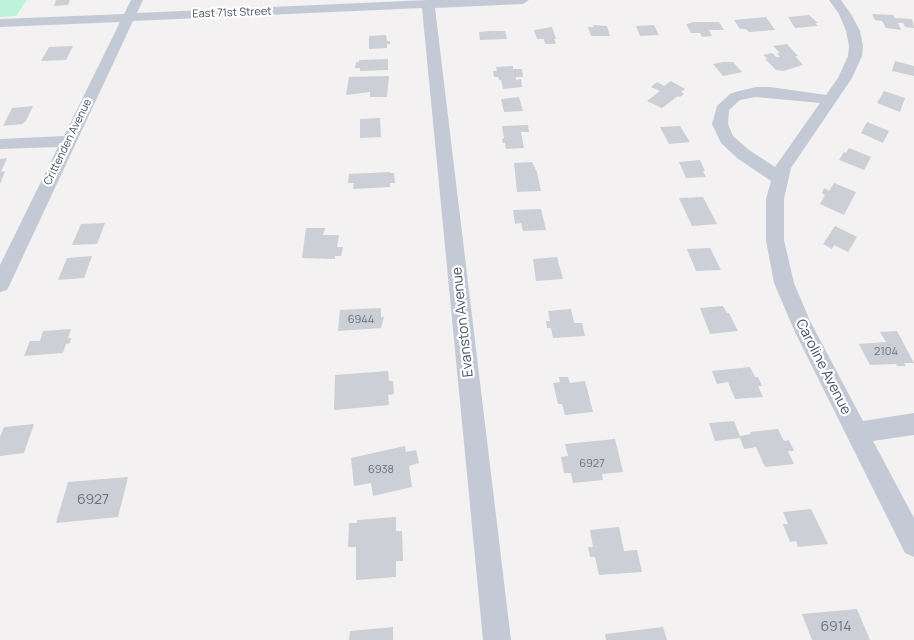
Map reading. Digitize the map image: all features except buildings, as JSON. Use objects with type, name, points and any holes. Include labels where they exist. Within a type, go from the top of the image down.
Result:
[{"type":"street","name":"Crittenden Avenue","points":[[0,284],[137,0]]},
{"type":"street","name":"East 71st Street","points":[[0,23],[523,0]]},
{"type":"street","name":"Caroline Avenue","points":[[835,0],[845,14],[853,31],[856,53],[852,67],[783,167],[775,199],[774,227],[778,260],[784,283],[801,324],[914,544]]},
{"type":"street","name":"Evanston Avenue","points":[[428,4],[497,640]]},
{"type":"street","points":[[780,179],[739,152],[727,139],[720,124],[722,109],[735,97],[756,92],[770,92],[830,100]]},
{"type":"street","points":[[0,144],[69,141]]},
{"type":"street","points":[[857,433],[914,424]]},
{"type":"green space","points":[[0,0],[27,0],[16,16],[0,17]]}]
